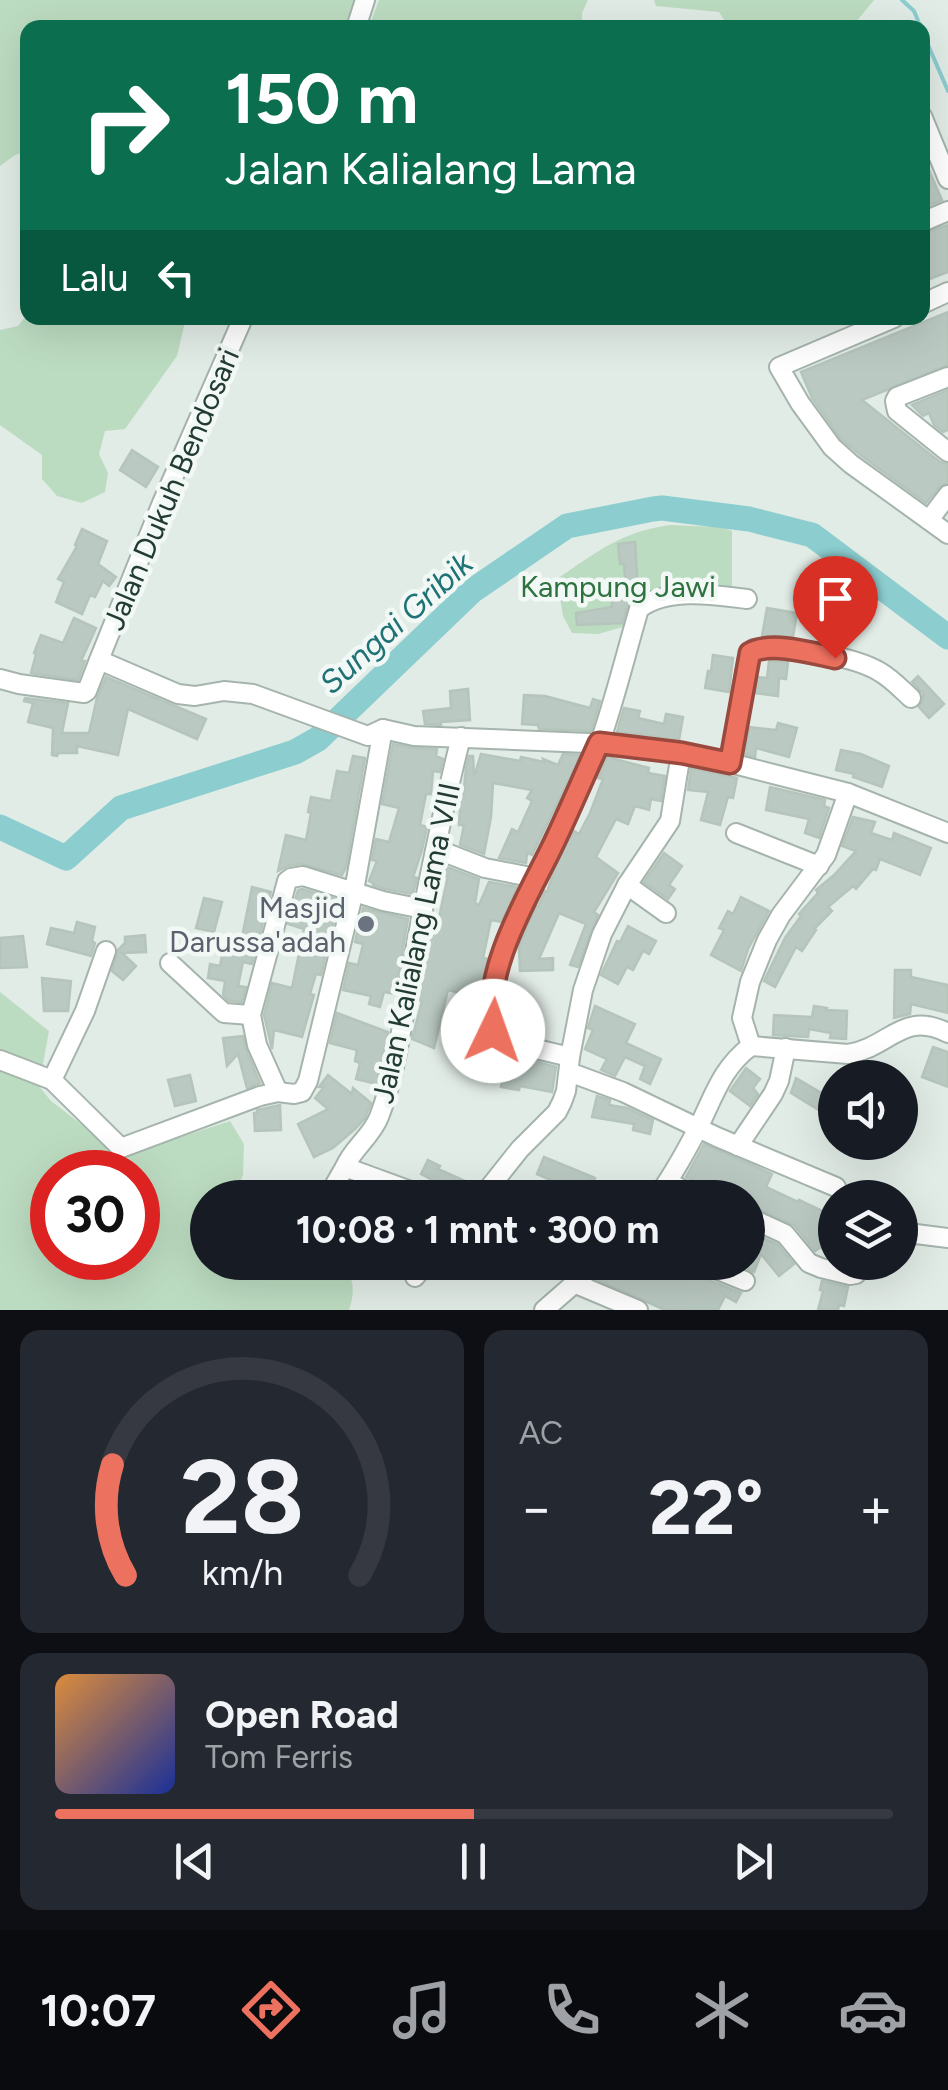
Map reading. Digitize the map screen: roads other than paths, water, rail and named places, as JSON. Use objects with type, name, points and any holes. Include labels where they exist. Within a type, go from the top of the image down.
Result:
[{"type":"street","points":[[930,135],[948,179]]},
{"type":"street","name":"Jalan Dukuh Bendosari","points":[[9,681],[84,693],[240,325]]},
{"type":"street","points":[[877,325],[779,366],[832,447],[948,534]]},
{"type":"street","points":[[947,451],[897,411],[895,401],[948,377]]},
{"type":"street","points":[[929,520],[948,495]]},
{"type":"street","points":[[747,600],[692,595],[656,599],[640,609],[599,743],[501,960],[494,986],[492,1027],[496,1038],[502,1041],[570,1064],[698,1128],[819,1180]]},
{"type":"street","points":[[730,763],[747,660],[754,650],[804,650],[866,666],[911,698]]},
{"type":"street","name":"Jalan Dukuh Bendosari","points":[[99,660],[178,694],[253,694],[375,732]]},
{"type":"street","points":[[0,1060],[52,1080],[118,1146],[126,1148],[278,1092],[294,1094],[306,1088],[354,891],[375,732],[599,743],[682,753],[848,793],[948,834]]},
{"type":"street","name":"Jalan Kalialang Lama VIII","points":[[337,1180],[354,1150],[370,1135],[378,1120],[391,1079],[460,737]]},
{"type":"street","points":[[495,1180],[520,1148],[557,1112],[566,1091],[583,990],[602,934],[627,885],[670,821],[682,753]]},
{"type":"street","points":[[749,1042],[742,1018],[750,982],[767,940],[832,842],[848,793]]},
{"type":"street","points":[[736,833],[819,866]]},
{"type":"street","points":[[436,850],[485,868],[536,878]]},
{"type":"street","points":[[278,1092],[257,1045],[251,1016],[287,881],[304,876],[396,905],[423,909]]},
{"type":"street","points":[[627,885],[666,913]]},
{"type":"street","points":[[52,1080],[85,1011],[106,951]]},
{"type":"street","points":[[170,963],[224,1013],[251,1016]]},
{"type":"street","points":[[749,1042],[848,1054],[920,1024],[948,1034]]},
{"type":"street","points":[[668,1180],[718,1083],[749,1042]]},
{"type":"street","points":[[738,1146],[773,1094],[786,1048]]},
{"type":"street","points":[[345,1167],[381,1180]]},
{"type":"street","points":[[765,1225],[784,1234],[818,1266]]},
{"type":"street","points":[[918,1234],[948,1238]]},
{"type":"street","points":[[544,1310],[580,1280]]},
{"type":"street","points":[[576,1284],[638,1310]]},
{"type":"waterway","points":[[902,0],[918,20]]},
{"type":"waterway","points":[[930,49],[948,91]]},
{"type":"waterway","name":"Sungai Gribik","points":[[0,827],[66,858],[121,808],[295,752],[318,739],[472,591],[567,526],[662,508],[749,519],[812,535],[948,637]]},
{"type":"place","name":"Masjid Darussa'adah","points":[[366,924]]},
{"type":"park label","name":"Kampung Jawi","points":[[618,586]]}]
